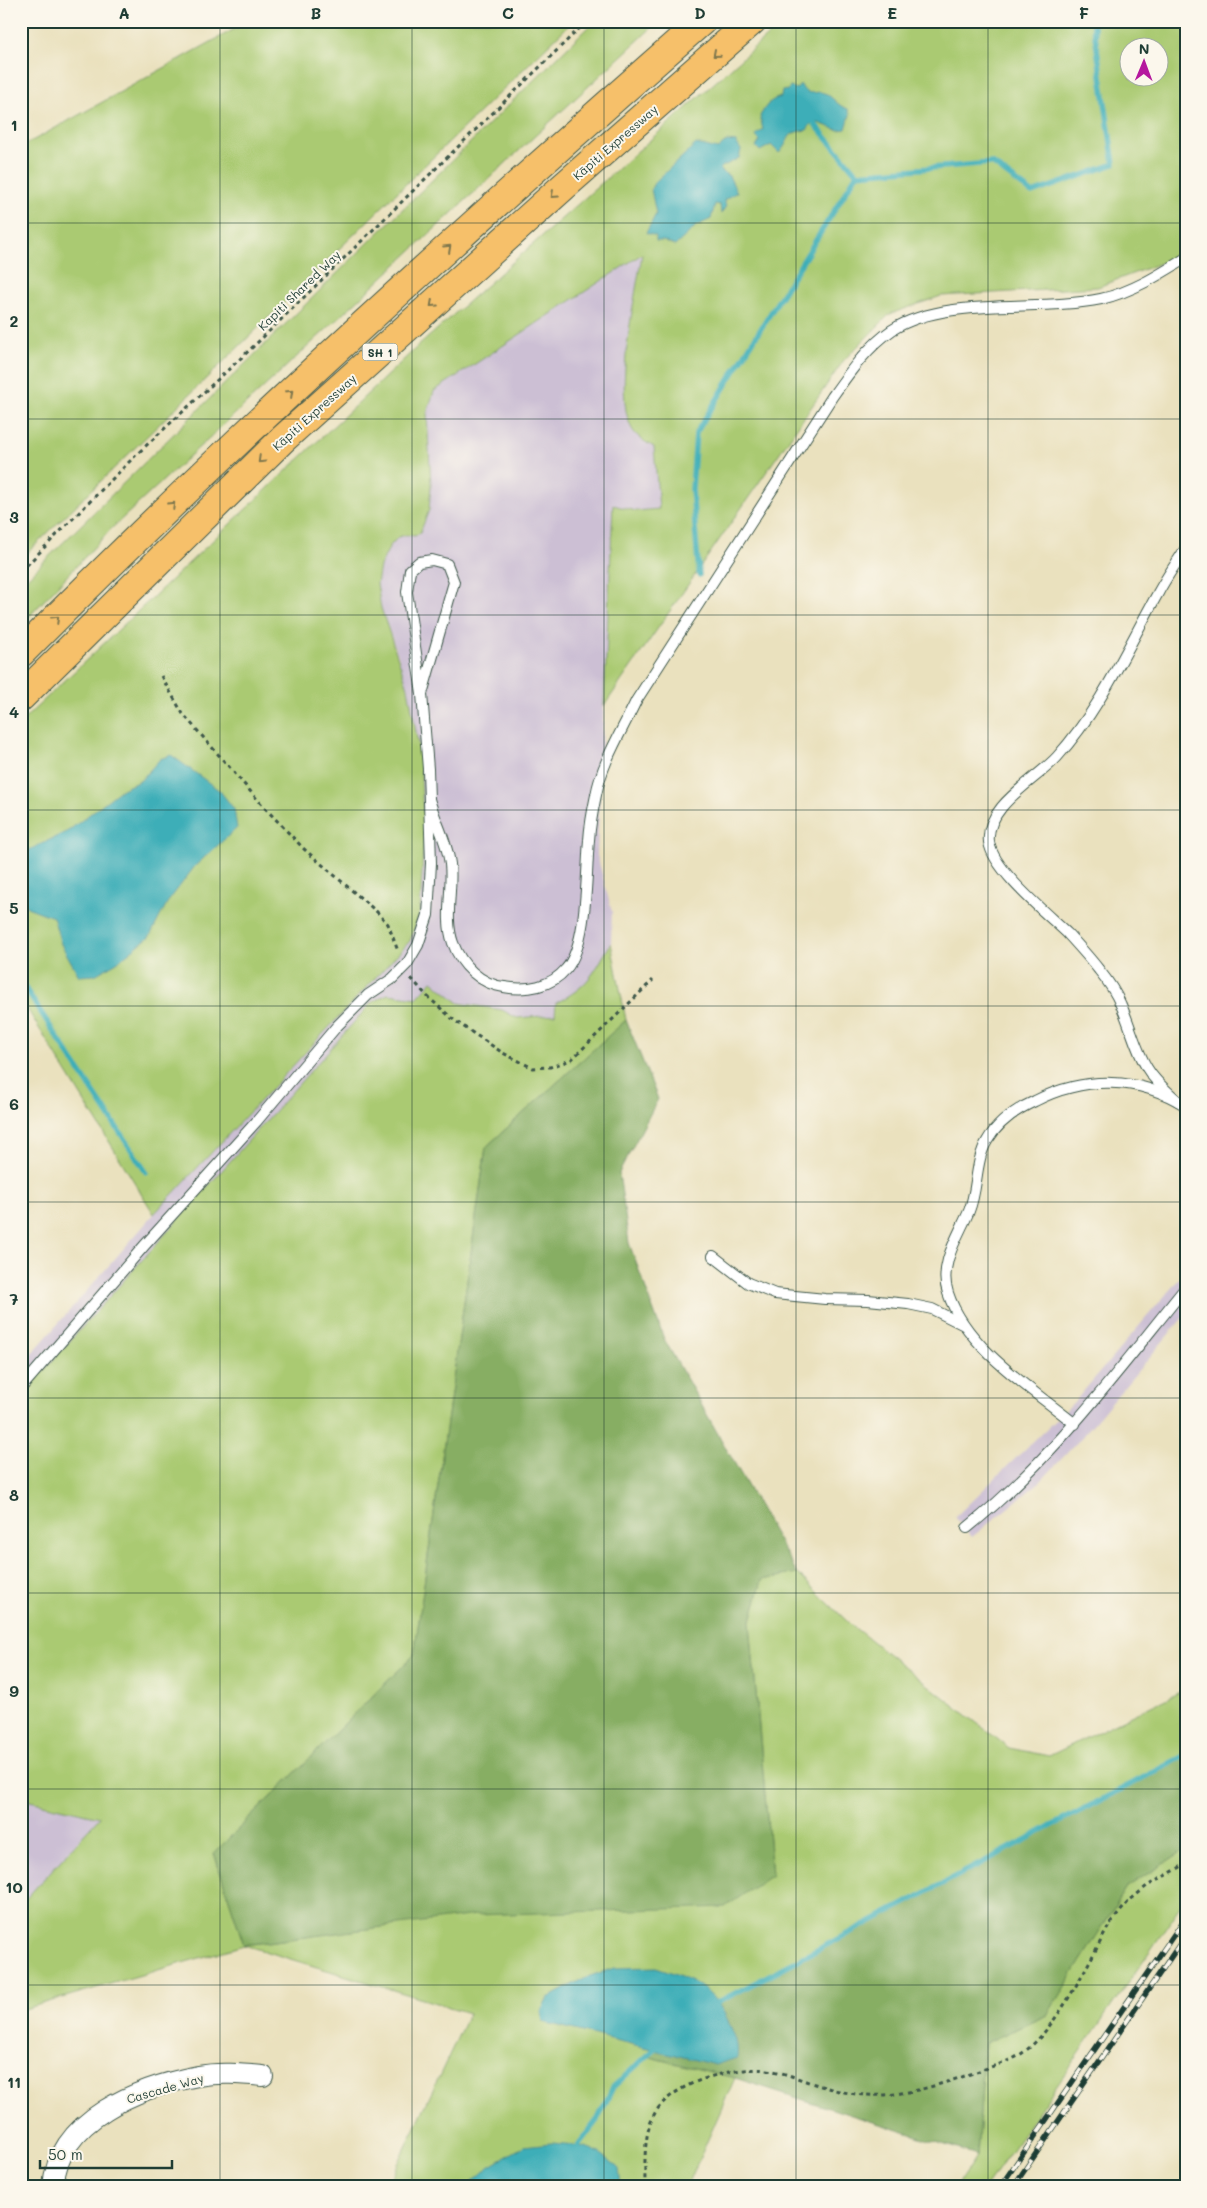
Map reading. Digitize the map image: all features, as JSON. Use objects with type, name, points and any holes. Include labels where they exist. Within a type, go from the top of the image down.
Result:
[{"type":"highway","name":"SH 1","points":[[21,653],[253,427],[538,165],[702,21]]},
{"type":"highway","name":"Kāpiti Expressway","points":[[21,697],[284,439],[563,187],[752,21]]},
{"type":"street","name":"Cascade Way","points":[[53,2187],[54,2177],[68,2145],[87,2122],[129,2096],[198,2076],[233,2073],[263,2076]]},
{"type":"lane","points":[[429,799],[446,846],[449,861],[451,877],[449,921],[452,941],[467,968],[488,983],[513,988],[538,986],[559,976],[568,968],[578,943],[582,921],[589,838],[596,793],[620,734],[636,701],[832,397],[858,361],[876,343],[893,330],[919,317],[974,308],[1039,305],[1099,299],[1138,287],[1186,258]]},
{"type":"lane","points":[[1182,1104],[1158,1083],[1148,1070],[1139,1055],[1122,1006],[1111,986],[1068,934],[1009,877],[994,857],[990,844],[989,829],[996,813],[1050,764],[1079,732],[1103,696],[1158,592],[1186,548]]},
{"type":"lane","points":[[21,1388],[144,1246],[256,1122],[337,1026],[368,995],[402,968],[418,945],[428,915],[431,862],[422,694],[407,592],[410,570],[419,562],[432,560],[447,564],[454,582],[422,694]]},
{"type":"lane","points":[[1075,1424],[995,1359],[965,1326],[947,1291],[946,1272],[949,1255],[969,1210],[986,1142],[1000,1123],[1016,1110],[1047,1094],[1073,1085],[1120,1082],[1153,1090],[1182,1104]]},
{"type":"lane","points":[[714,1256],[748,1283],[775,1294],[908,1304],[932,1310],[965,1326]]},
{"type":"lane","points":[[968,1528],[1028,1476],[1075,1424],[1186,1287]]},
{"type":"path","name":"Kapiti Shared Way","points":[[21,571],[137,454],[255,345],[587,21]]},
{"type":"path","points":[[161,676],[183,714],[264,807],[304,849],[377,912],[388,924],[398,949],[402,968],[427,996],[456,1021],[502,1053],[533,1068],[550,1067],[571,1060],[653,980]]},
{"type":"path","points":[[645,2187],[646,2148],[650,2126],[656,2111],[670,2097],[711,2075],[727,2071],[768,2070],[844,2092],[865,2095],[901,2094],[937,2086],[1014,2058],[1031,2046],[1056,2016],[1118,1913],[1147,1886],[1186,1864]]},
{"type":"shaded area","points":[[642,254],[626,354],[643,441],[654,446],[659,510],[636,511],[613,505],[597,855],[612,912],[611,943],[590,980],[571,995],[556,1003],[555,1015],[517,1018],[502,1010],[459,1003],[432,982],[417,998],[388,994],[372,1002],[21,1396],[21,1366],[154,1214],[361,994],[399,658],[381,608],[377,584],[380,566],[390,546],[398,537],[406,535],[415,536],[431,484],[427,414],[433,391]]},
{"type":"shaded area","points":[[1186,1271],[1186,1314],[1082,1437],[1041,1481],[972,1537],[955,1517],[1076,1400]]},
{"type":"shaded area","points":[[21,1799],[101,1817],[21,1904]]},
{"type":"green space","points":[[249,21],[573,21],[21,559],[21,147]]},
{"type":"green space","points":[[594,21],[659,21],[112,528],[21,625],[21,584]]},
{"type":"green space","points":[[784,21],[1186,21],[1186,243],[1171,259],[1098,287],[941,296],[890,314],[844,360],[604,706],[613,505],[636,511],[659,509],[654,447],[638,436],[631,427],[626,411],[624,391],[627,342],[642,254],[434,391],[427,414],[431,484],[429,510],[420,533],[415,536],[406,535],[398,537],[390,546],[380,566],[377,584],[381,608],[408,688],[420,754],[424,833],[420,913],[410,941],[154,1214],[21,999],[21,722],[415,349]]},
{"type":"green space","points":[[611,943],[626,1020],[486,1147],[414,1655],[214,1853],[244,1945],[21,2010],[21,1904],[100,1817],[21,1799],[21,1396],[372,1002],[388,994],[417,998],[432,981],[459,1003],[502,1010],[517,1018],[555,1015],[556,1003],[583,985]]},
{"type":"green space","points":[[626,1020],[658,1099],[619,1173],[629,1243],[664,1339],[797,1573],[762,1580],[750,1624],[772,1875],[725,1907],[476,1915],[244,1945],[214,1853],[414,1655],[486,1147]]},
{"type":"green space","points":[[797,1573],[851,1625],[1009,1748],[1049,1756],[1186,1689],[1186,1755],[704,2010],[647,2056],[735,2078],[687,2187],[343,2187],[390,2181],[469,2013],[244,1945],[772,1875],[750,1624],[762,1580]]},
{"type":"green space","points":[[1186,1755],[1186,1849],[1127,1887],[1047,2015],[985,2043],[977,2155],[735,2078],[646,2056],[704,2010]]},
{"type":"green space","points":[[1186,1849],[1186,1899],[986,2187],[956,2187],[977,2155],[985,2043],[1047,2015],[1127,1887]]},
{"type":"water","points":[[800,84],[807,92],[824,93],[848,109],[850,115],[846,129],[838,130],[813,121],[807,130],[791,135],[779,153],[771,145],[760,151],[756,147],[760,141],[755,135],[763,130],[760,116],[764,109],[768,104],[781,97],[782,91],[788,90],[790,87],[797,89]]},
{"type":"water","points":[[727,141],[736,142],[741,150],[739,158],[720,168],[720,170],[729,176],[737,192],[724,200],[726,206],[721,214],[720,205],[715,204],[711,219],[696,226],[675,246],[663,241],[656,241],[656,236],[646,233],[656,214],[651,189],[654,183],[696,144],[718,149]]},
{"type":"water","points":[[171,755],[220,791],[234,809],[237,828],[195,866],[167,903],[150,936],[117,962],[95,975],[79,976],[61,944],[53,917],[27,907],[21,897],[21,865],[29,850],[68,831],[122,789],[140,781],[160,759]]},
{"type":"water","points":[[656,1967],[691,1981],[717,2002],[735,2037],[737,2058],[715,2065],[543,2022],[541,2012],[548,1998],[584,1978],[614,1968]]},
{"type":"water","points":[[551,2143],[581,2146],[596,2151],[619,2169],[621,2187],[466,2187],[489,2167],[524,2146]]},
{"type":"waterway","points":[[857,174],[992,163],[1032,193],[1114,164],[1093,21]]},
{"type":"waterway","points":[[808,116],[857,174]]},
{"type":"waterway","points":[[699,575],[692,489],[696,433],[857,174]]},
{"type":"waterway","points":[[21,982],[146,1172]]},
{"type":"waterway","points":[[711,2006],[1186,1755]]},
{"type":"waterway","points":[[579,2144],[598,2119],[613,2087],[658,2046]]},
{"type":"railway","points":[[1000,2187],[1186,1917]]},
{"type":"railway","points":[[1013,2187],[1186,1935]]}]
